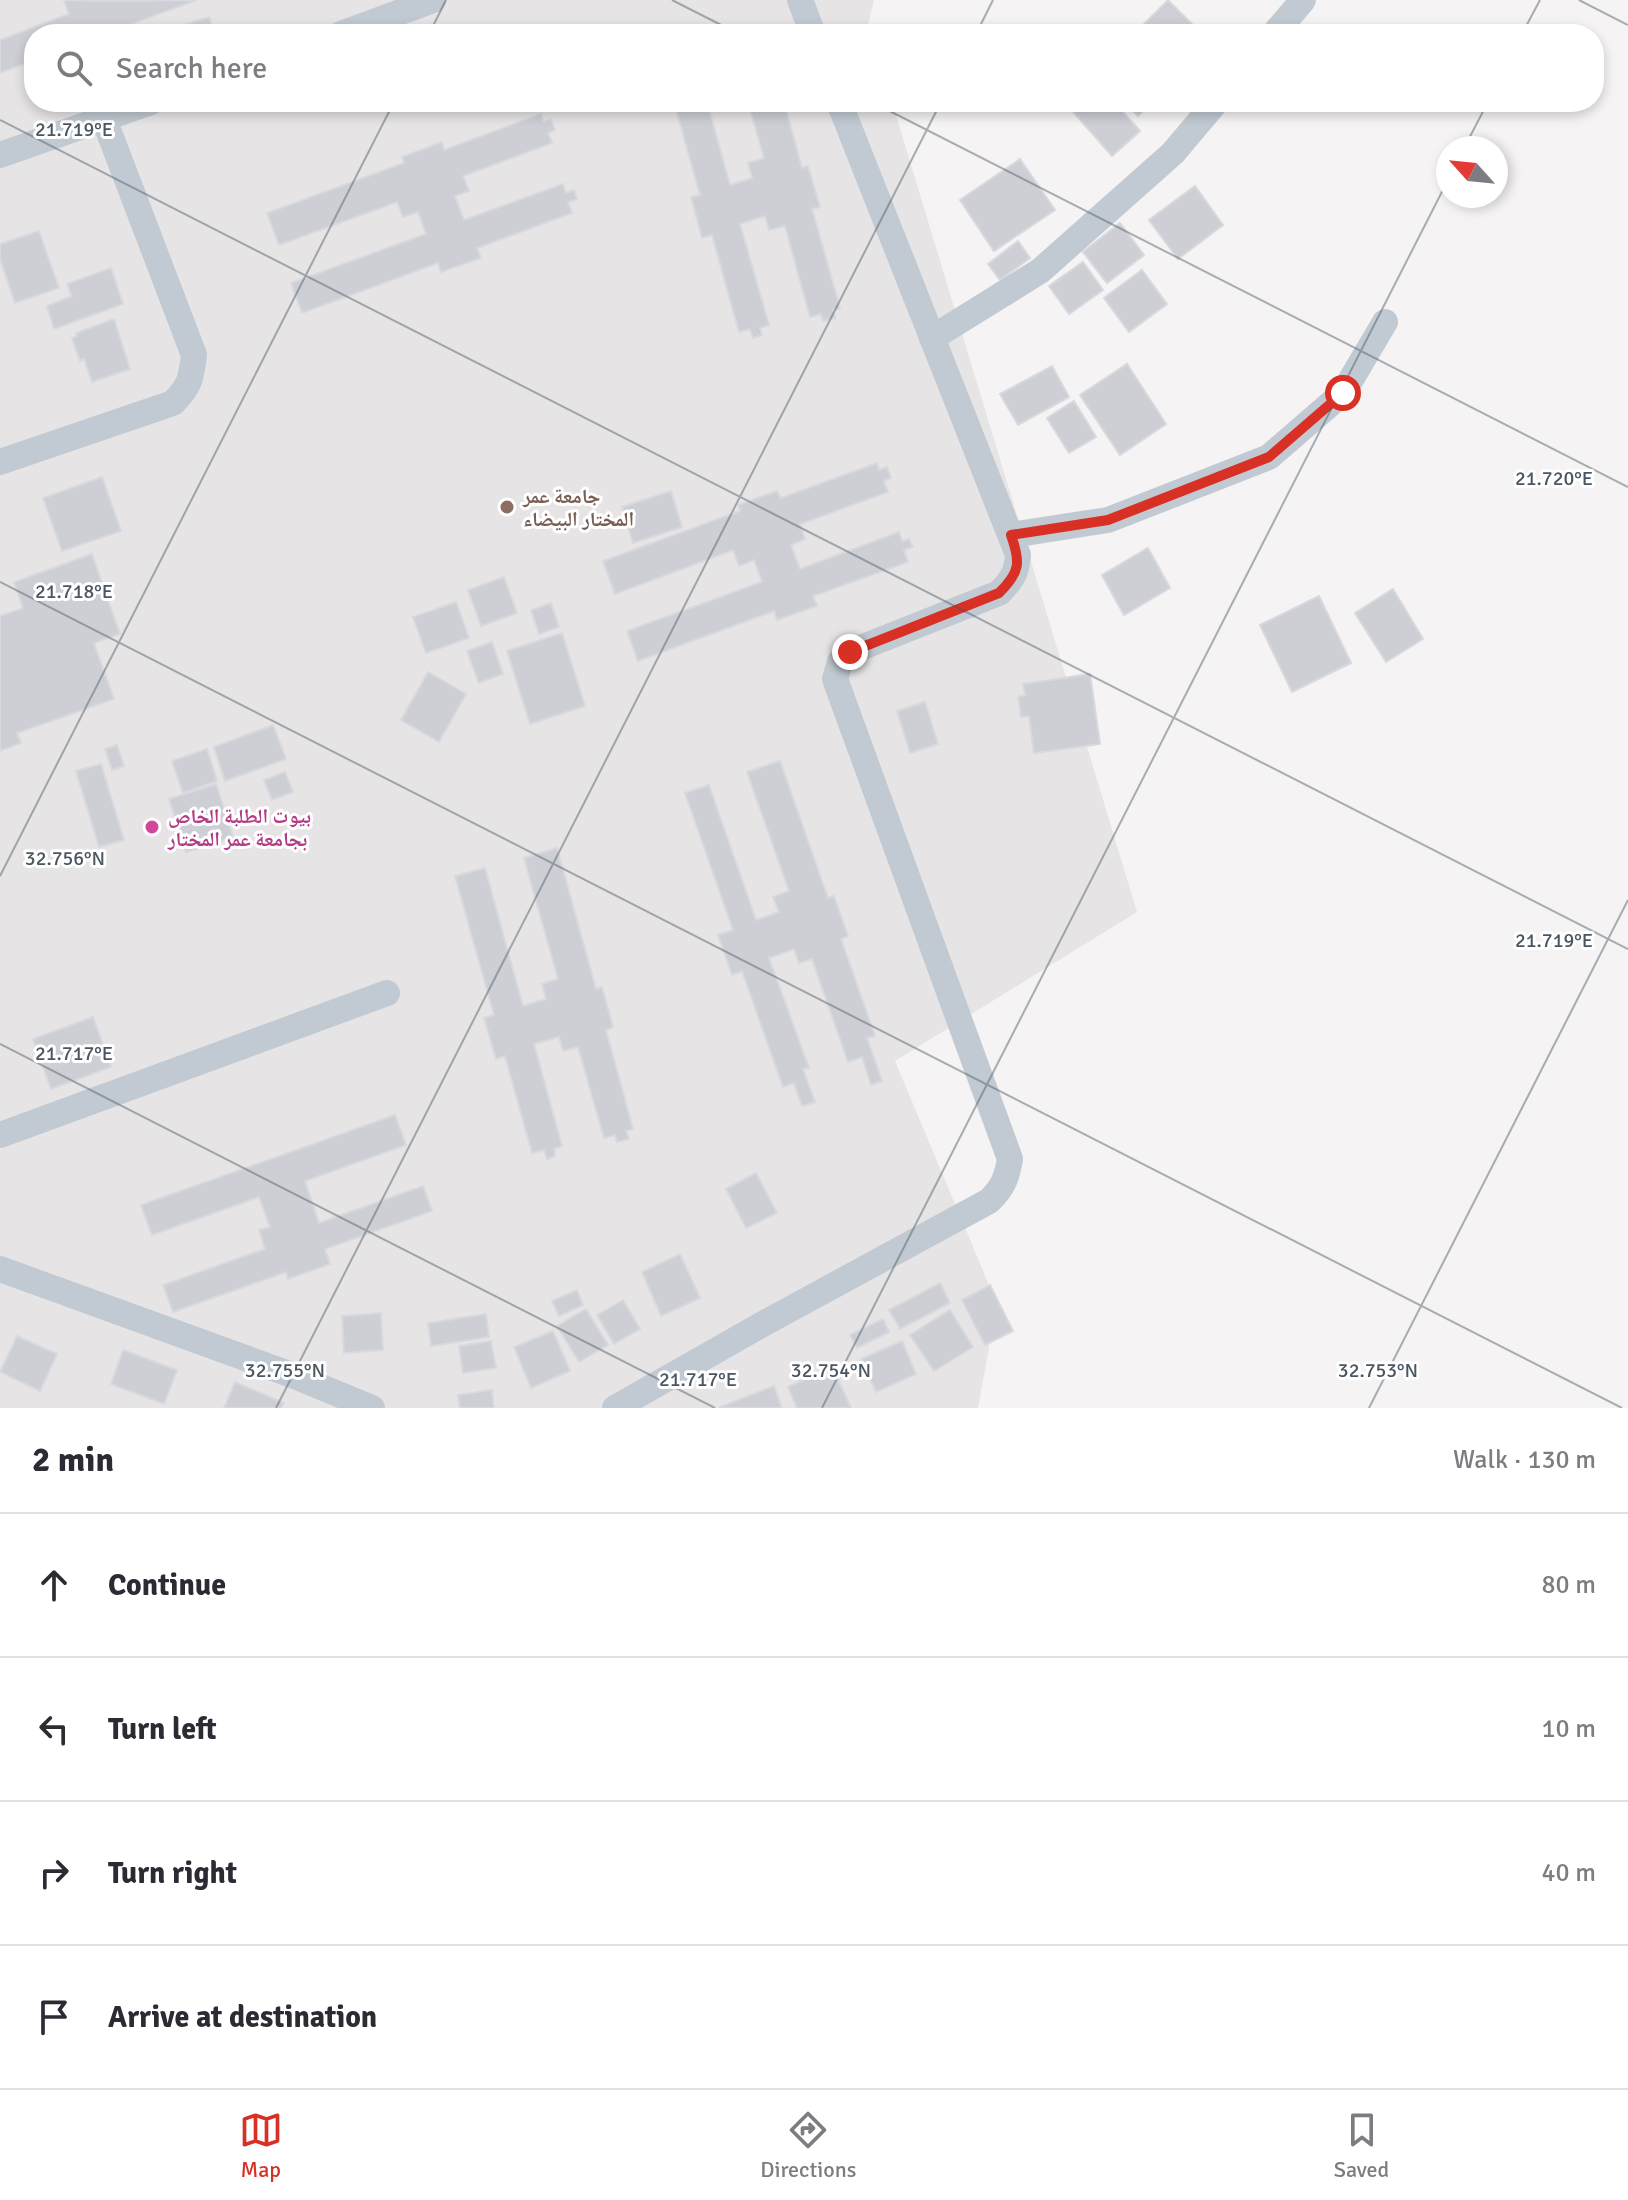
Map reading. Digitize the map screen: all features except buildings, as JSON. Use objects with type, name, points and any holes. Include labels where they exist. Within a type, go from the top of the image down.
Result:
[{"type":"street","points":[[368,24],[433,0]]},
{"type":"street","points":[[800,0],[809,24]]},
{"type":"street","points":[[1283,24],[1303,0]]},
{"type":"street","points":[[0,155],[123,112]]},
{"type":"street","points":[[615,1408],[989,1201],[1001,1190],[1008,1176],[1010,1159],[835,679],[840,662],[850,652],[999,593],[1017,570],[1018,555],[843,112]]},
{"type":"street","points":[[932,338],[1040,271],[1173,153],[1208,112]]},
{"type":"street","points":[[0,462],[173,403],[187,389],[192,375],[194,355],[104,119]]},
{"type":"street","points":[[1011,535],[1108,520],[1269,457],[1343,393],[1385,322]]},
{"type":"street","points":[[0,1135],[387,993]]},
{"type":"street","points":[[0,1269],[292,1375],[372,1408]]},
{"type":"shaded area","name":"جامعة عمر المختار البيضاء","points":[[0,0],[874,0],[868,24],[24,24],[24,112],[895,112],[1137,912],[895,1061],[997,1304],[978,1408],[0,1408]]},
{"type":"place","name":"جامعة عمر المختار البيضاء","points":[[507,507]]},
{"type":"place","name":"بيوت الطلبة الخاص بجامعة عمر المختار","points":[[152,827]]},
{"type":"route","points":[[850,652],[999,593],[1017,570],[1018,555],[1011,535],[1108,520],[1269,457],[1343,393]]}]
